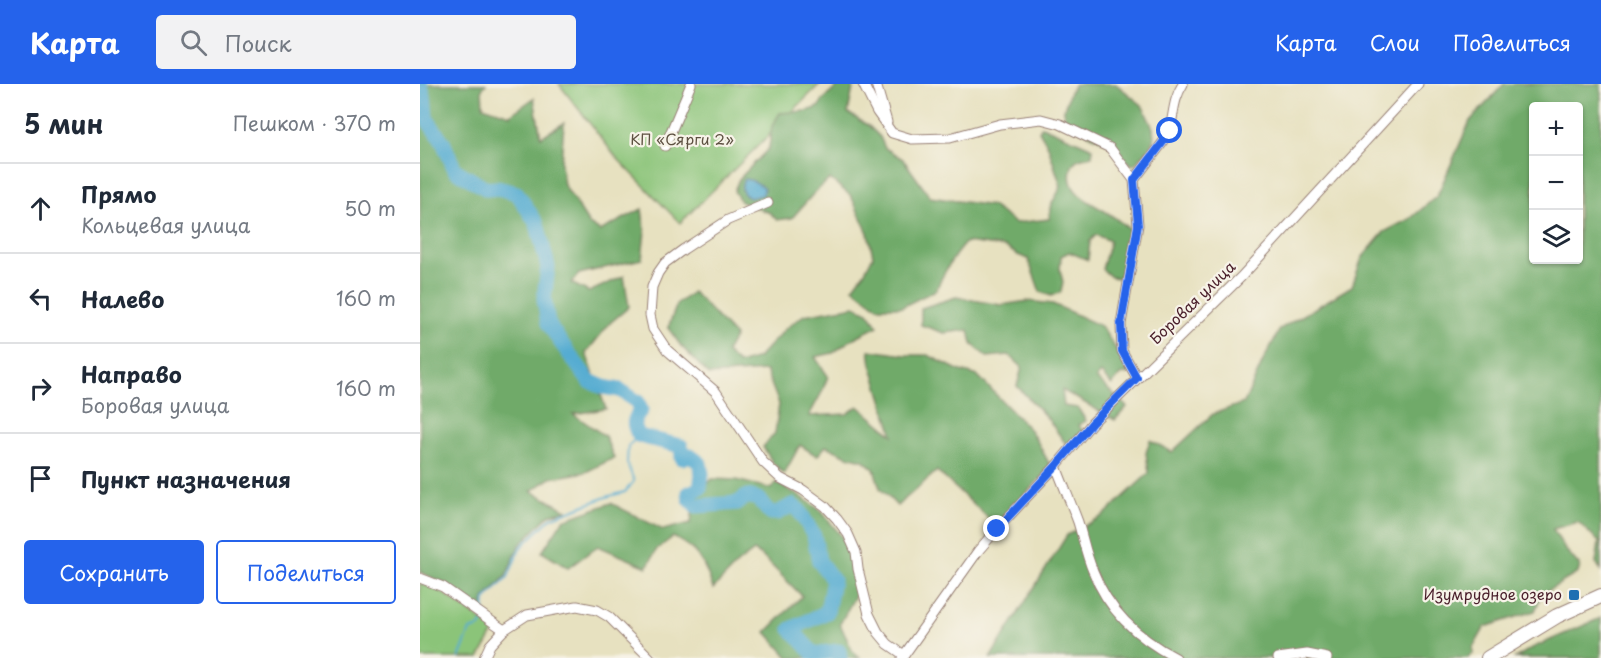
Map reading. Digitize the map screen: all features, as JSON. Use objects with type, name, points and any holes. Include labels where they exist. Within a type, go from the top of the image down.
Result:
[{"type":"main road","points":[[1488,658],[1557,616],[1601,596]]},
{"type":"street","points":[[665,147],[691,84]]},
{"type":"street","points":[[863,84],[877,112],[892,133],[912,139],[950,138],[1000,124],[1041,119],[1060,124],[1110,148],[1134,180],[1138,225],[1121,324],[1122,351],[1137,378]]},
{"type":"street","points":[[876,84],[892,133]]},
{"type":"street","points":[[1134,180],[1167,137],[1175,100],[1183,84]]},
{"type":"street","name":"Боровая улица","points":[[903,656],[978,551],[1092,423],[1241,277],[1418,84]]},
{"type":"street","points":[[768,203],[728,220],[665,263],[652,287],[650,315],[653,329],[668,350],[716,392],[763,462],[780,478],[803,490],[825,506],[837,519],[848,534],[856,552],[869,614],[878,632],[903,656]]},
{"type":"street","points":[[1056,466],[1102,593],[1116,612],[1144,638],[1176,658]]},
{"type":"street","points":[[420,578],[443,587],[504,630]]},
{"type":"street","points":[[484,658],[490,645],[504,630],[527,615],[577,606],[597,610],[609,617],[650,658]]},
{"type":"street","points":[[1278,658],[1307,654],[1327,658]]},
{"type":"green space","points":[[420,84],[486,84],[482,89],[483,106],[510,115],[534,98],[541,137],[564,123],[561,164],[564,185],[589,224],[600,231],[642,209],[645,231],[642,259],[579,274],[571,283],[589,292],[624,276],[629,307],[610,323],[586,353],[606,409],[573,414],[605,436],[614,458],[586,472],[551,478],[531,491],[567,510],[549,515],[519,546],[506,576],[484,599],[482,611],[446,584],[420,572]]},
{"type":"green space","name":"КП «Сярги 2»","points":[[559,84],[820,84],[792,112],[819,107],[767,161],[771,133],[680,223],[616,157]]},
{"type":"green space","points":[[840,84],[851,84],[853,88],[848,113],[869,126],[880,137],[885,148],[903,159],[930,197],[992,206],[1015,223],[1049,219],[1052,203],[1061,187],[1048,146],[1039,131],[1042,126],[1093,148],[1092,156],[1078,159],[1074,163],[1070,178],[1080,195],[1130,230],[1125,263],[1119,278],[1111,277],[1102,269],[1110,241],[1096,235],[1090,241],[1088,260],[1069,252],[1061,256],[1060,270],[1063,282],[1061,292],[1051,296],[1040,292],[1028,259],[1005,247],[966,242],[949,265],[936,290],[902,307],[878,307],[853,288],[873,256],[868,233],[851,196],[830,179],[792,218],[777,220],[770,213],[741,202],[734,191],[739,179],[769,148],[772,126],[780,113],[807,111],[819,107]]},
{"type":"green space","points":[[1075,84],[1116,84],[1142,105],[1153,128],[1154,138],[1149,149],[1134,165],[1112,145],[1072,126],[1066,120],[1064,108],[1069,92]]},
{"type":"green space","points":[[1504,84],[1601,84],[1601,570],[1596,563],[1599,542],[1578,522],[1553,529],[1564,548],[1580,566],[1578,573],[1542,594],[1535,611],[1485,627],[1473,648],[1473,654],[1468,658],[990,658],[1067,535],[1103,516],[1149,473],[1146,453],[1150,440],[1172,452],[1213,414],[1244,403],[1280,329],[1352,286],[1362,258],[1384,232],[1411,218],[1437,196],[1470,121]]},
{"type":"green space","points":[[693,292],[735,336],[726,352],[739,364],[758,358],[785,329],[804,315],[855,306],[868,312],[878,326],[854,338],[833,353],[815,357],[828,376],[809,416],[847,414],[858,406],[893,435],[871,364],[869,350],[905,355],[928,355],[958,370],[978,376],[1030,430],[1051,467],[996,525],[937,471],[897,506],[880,488],[874,469],[863,460],[847,456],[826,446],[817,456],[800,445],[784,474],[773,463],[763,447],[775,433],[779,404],[766,371],[709,375],[681,346],[668,328],[677,304]]},
{"type":"green space","points":[[956,297],[1001,305],[1028,301],[1053,304],[1101,326],[1130,373],[1120,375],[1112,385],[1101,373],[1096,378],[1127,407],[1115,420],[1062,390],[1064,406],[1078,408],[1086,421],[1078,425],[1085,433],[1071,451],[1048,419],[1017,386],[1022,367],[1009,355],[987,357],[972,344],[969,330],[944,333],[921,325],[921,308]]},
{"type":"green space","points":[[712,479],[736,480],[772,489],[776,483],[821,511],[842,537],[850,554],[857,592],[840,624],[853,652],[860,658],[789,658],[766,632],[802,596],[754,551],[738,563],[713,589],[707,572],[695,552],[673,537],[657,549],[647,567],[598,546],[568,568],[542,552],[563,520],[611,503],[663,530],[691,523],[694,497]]},
{"type":"green space","points":[[420,583],[440,591],[495,630],[479,658],[420,658]]},
{"type":"green space","points":[[1601,618],[1601,658],[1515,658],[1532,648]]},
{"type":"water","points":[[744,179],[764,188],[763,195],[750,198],[745,194],[742,187]]},
{"type":"waterway","points":[[420,84],[424,96],[426,118],[443,142],[455,170],[487,189],[497,188],[517,193],[537,224],[548,267],[544,299],[548,323],[589,381],[603,387],[620,390],[638,402],[641,410],[634,423],[639,436],[681,446],[682,458],[689,455],[700,463],[702,474],[700,488],[689,493],[690,499],[696,506],[738,503],[747,496],[758,499],[770,513],[778,513],[792,505],[799,510],[814,536],[819,561],[833,580],[827,612],[791,629],[814,654],[839,651],[840,658]]},
{"type":"waterway","points":[[484,612],[485,600],[508,577],[520,548],[551,518],[625,492],[634,481],[627,463],[628,446],[639,436]]},
{"type":"waterway","points":[[459,658],[470,630],[480,627],[484,620]]},
{"type":"place","name":"Изумрудное озеро","points":[[1574,595]]},
{"type":"route","points":[[997,529],[1056,466],[1092,423],[1137,378],[1122,351],[1121,324],[1138,225],[1134,180],[1170,131]]}]
